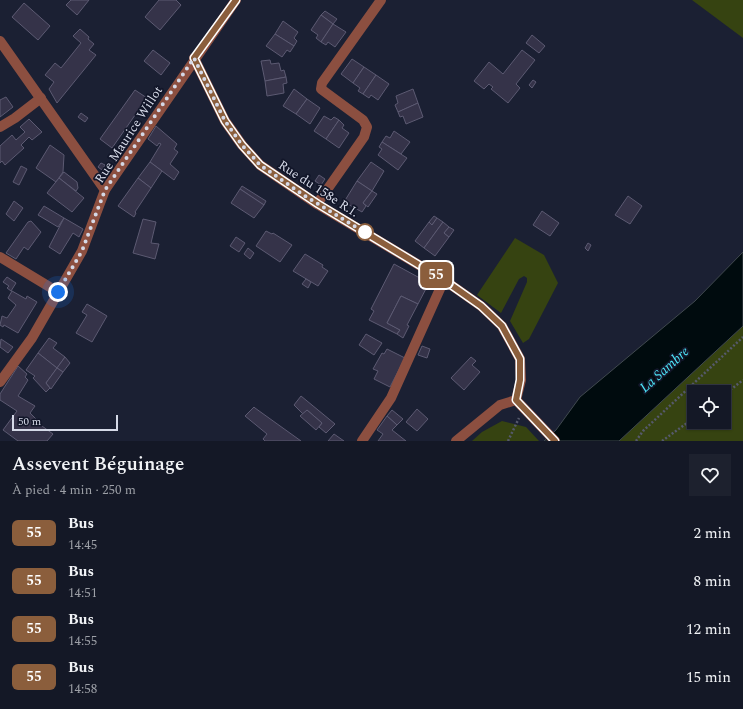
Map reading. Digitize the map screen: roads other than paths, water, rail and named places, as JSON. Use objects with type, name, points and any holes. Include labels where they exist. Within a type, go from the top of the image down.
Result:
[{"type":"street","name":"Rue Maurice Willot","points":[[0,382],[32,338],[82,251],[105,190],[194,58],[236,0]]},
{"type":"street","points":[[318,204],[364,137],[367,127],[363,120],[321,89],[327,75],[380,0]]},
{"type":"street","points":[[0,42],[105,190]]},
{"type":"street","name":"Rue du 158e R.I.","points":[[194,58],[225,121],[242,145],[260,165],[318,204],[444,280],[481,306],[502,326],[520,359],[520,380],[516,400]]},
{"type":"street","points":[[0,127],[15,118],[41,98]]},
{"type":"street","points":[[0,257],[58,292]]},
{"type":"street","points":[[362,441],[391,398],[444,280]]},
{"type":"street","points":[[456,441],[500,405],[516,400],[555,441]]},
{"type":"water","name":"La Sambre","points":[[743,252],[743,326],[619,441],[544,441],[556,430],[580,397],[695,301]]}]
